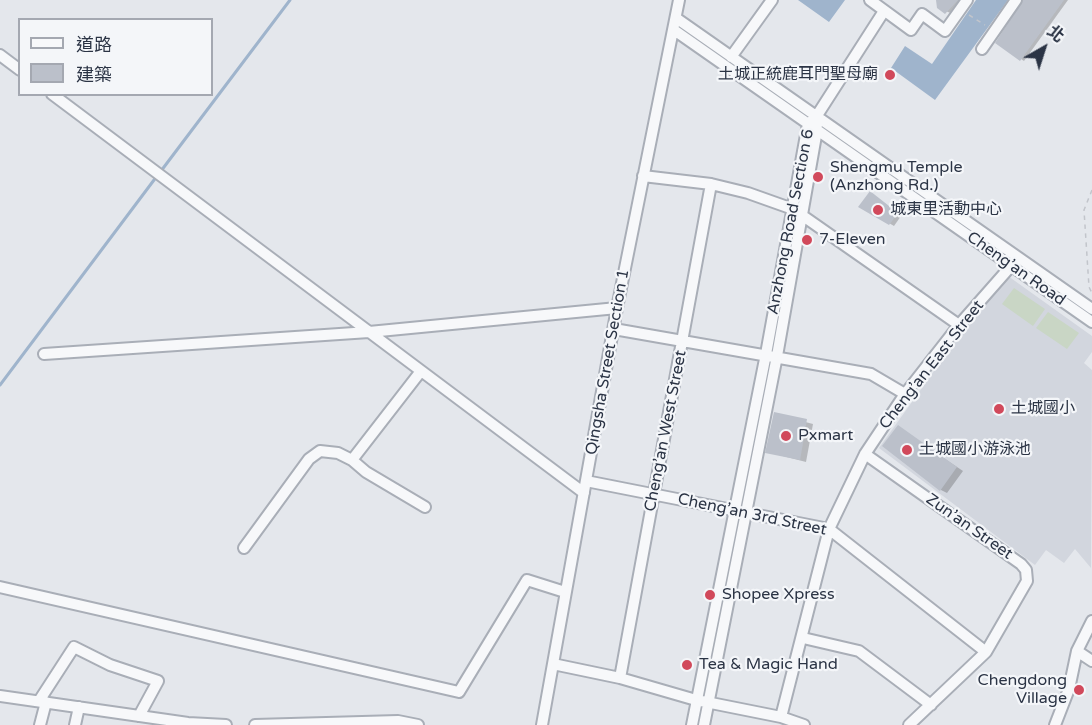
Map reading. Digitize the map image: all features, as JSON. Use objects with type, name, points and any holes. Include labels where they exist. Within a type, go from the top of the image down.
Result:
[{"type":"street","name":"Qingsha Street Section 1","points":[[542,725],[617,309],[679,0]]},
{"type":"street","points":[[731,57],[771,0]]},
{"type":"street","points":[[870,0],[911,30],[922,14],[945,31],[964,5]]},
{"type":"street","points":[[982,49],[1016,0]]},
{"type":"street","points":[[814,124],[884,11]]},
{"type":"street","name":"Cheng’an Road","points":[[676,18],[731,57],[814,124]]},
{"type":"street","name":"Cheng’an Road","points":[[674,30],[1014,262],[1092,322]]},
{"type":"street","points":[[0,55],[18,68]]},
{"type":"street","points":[[55,96],[421,371],[585,487]]},
{"type":"street","name":"Anzhong Road Section 6","points":[[704,725],[746,512],[814,124]]},
{"type":"street","points":[[643,176],[711,184],[748,193],[798,213],[959,325]]},
{"type":"street","name":"Cheng’an West Street","points":[[620,678],[711,184]]},
{"type":"street","name":"Cheng’an Road","points":[[1014,262],[1092,309]]},
{"type":"street","name":"Cheng’an East Street","points":[[781,717],[829,529],[865,454],[905,394],[959,325],[1014,262]]},
{"type":"street","points":[[44,354],[369,332],[617,309]]},
{"type":"street","points":[[614,329],[871,374],[905,394]]},
{"type":"street","name":"Anzhong Road Section 6","points":[[692,725],[734,510],[772,355]]},
{"type":"street","points":[[352,459],[421,371]]},
{"type":"street","points":[[244,548],[309,459],[320,451],[338,453],[352,459],[366,472],[425,507]]},
{"type":"street","name":"Zun’an Street","points":[[865,454],[1021,564],[1026,570],[1027,581],[986,652],[909,725]]},
{"type":"street","name":"Cheng’an 3rd Street","points":[[585,487],[654,494],[829,529],[986,652]]},
{"type":"street","points":[[0,587],[459,692],[527,580],[565,592]]},
{"type":"street","points":[[1055,725],[1069,689],[1077,651],[1092,621]]},
{"type":"street","points":[[803,638],[859,651],[932,705]]},
{"type":"street","points":[[40,725],[42,702],[74,647],[110,665],[158,681],[139,716]]},
{"type":"street","points":[[1077,651],[1092,661]]},
{"type":"street","points":[[553,664],[620,678],[696,700],[781,717],[804,725]]},
{"type":"street","points":[[0,696],[187,724],[226,725]]},
{"type":"street","points":[[75,725],[79,707]]},
{"type":"street","points":[[255,725],[398,721],[418,725]]},
{"type":"path","points":[[964,5],[994,32]]},
{"type":"path","points":[[1092,190],[1084,210],[1089,287],[1092,293]]},
{"type":"shaded area","name":"土城國小","points":[[1008,276],[1092,336],[1092,352],[1084,363],[1092,370],[1091,568],[1075,549],[1064,563],[1046,550],[1035,565],[879,448],[967,325]]},
{"type":"green space","points":[[1014,288],[1045,309],[1033,326],[1002,304]]},
{"type":"green space","points":[[1048,312],[1079,333],[1067,349],[1036,328]]},
{"type":"water","points":[[798,0],[845,0],[829,22]]},
{"type":"water","points":[[976,0],[1008,0],[935,100],[891,68],[905,46],[932,64]]},
{"type":"building","points":[[936,0],[958,0],[945,14],[937,8]]},
{"type":"building","points":[[1023,0],[1064,0],[1020,61],[995,43]]},
{"type":"building","name":"城東里活動中心","points":[[870,191],[898,213],[889,225],[858,207]]},
{"type":"building","name":"Pxmart","points":[[774,412],[807,419],[800,460],[765,453]]},
{"type":"building","points":[[898,425],[957,467],[940,491],[882,446]]},
{"type":"waterway","points":[[161,171],[290,0]]},
{"type":"waterway","points":[[0,385],[157,176]]},
{"type":"place","name":"土城正統鹿耳門聖母廟","points":[[890,75]]},
{"type":"place","name":"Shengmu Temple (Anzhong Rd.)","points":[[818,177]]},
{"type":"place","name":"城東里活動中心","points":[[878,210]]},
{"type":"place","name":"7-Eleven","points":[[807,240]]},
{"type":"place","name":"土城國小","points":[[999,409]]},
{"type":"place","name":"Pxmart","points":[[786,436]]},
{"type":"place","name":"土城國小游泳池","points":[[907,450]]},
{"type":"place","name":"Shopee Xpress","points":[[710,595]]},
{"type":"place","name":"Tea & Magic Hand","points":[[687,665]]},
{"type":"place","name":"Chengdong Village","points":[[1079,690]]}]
